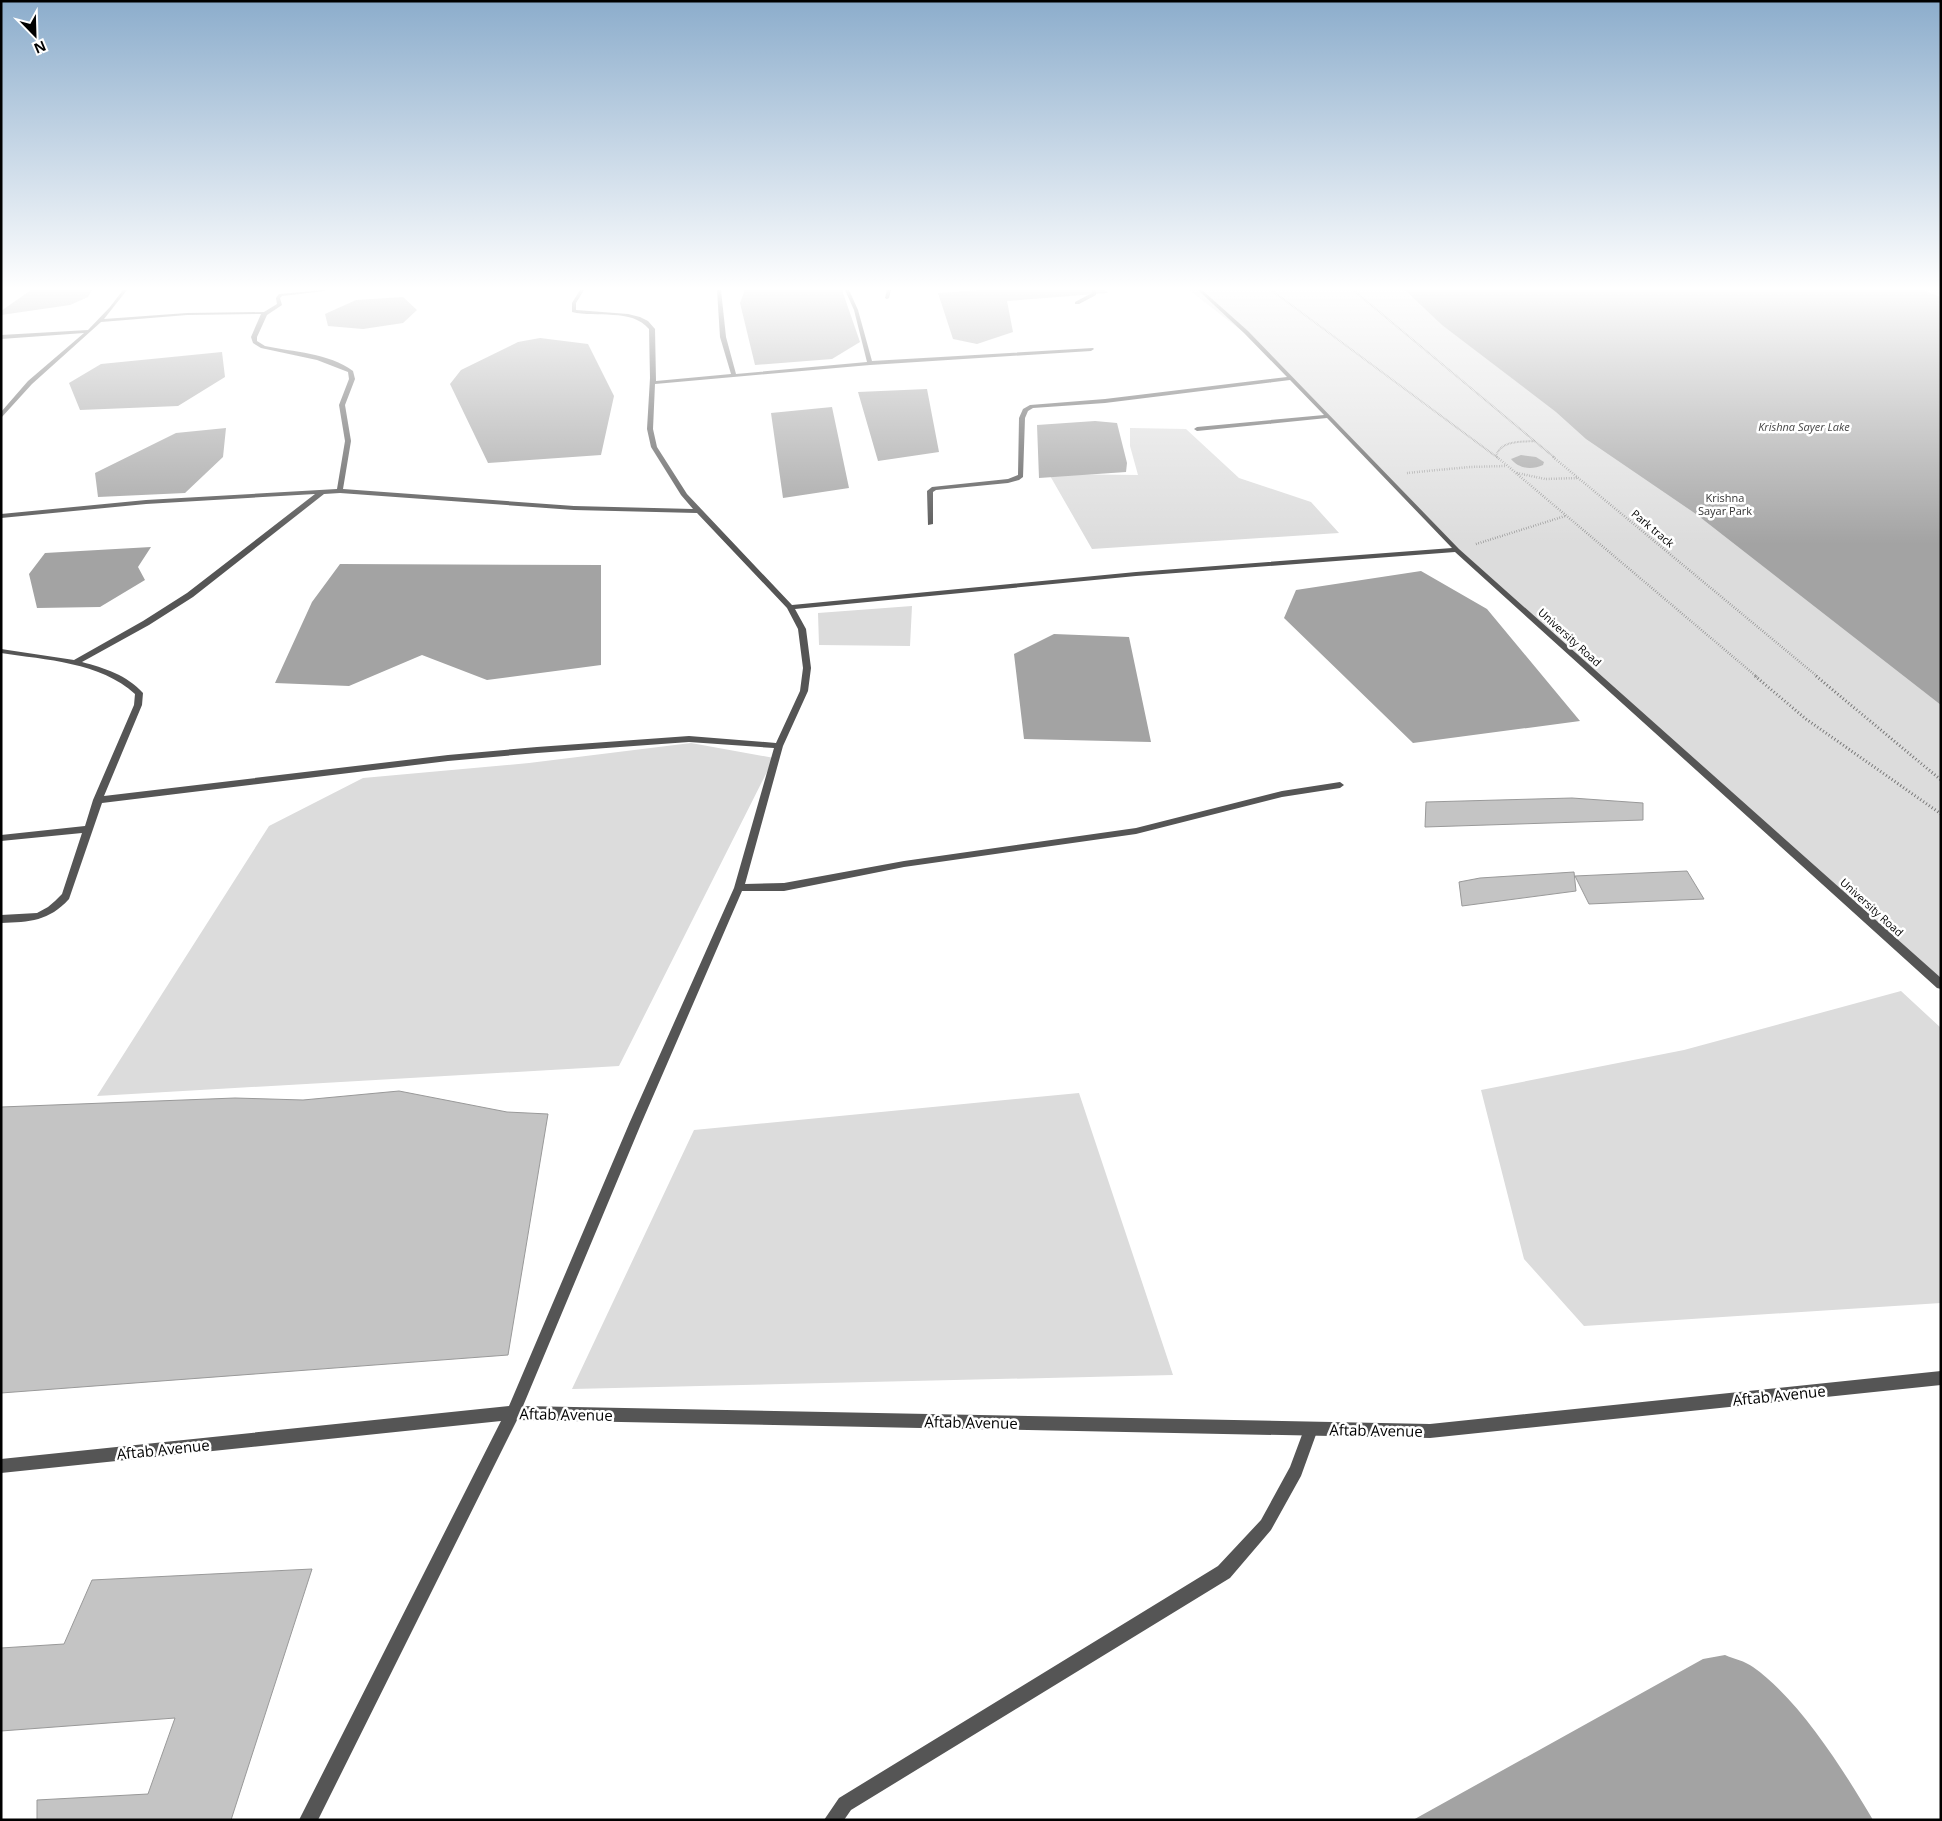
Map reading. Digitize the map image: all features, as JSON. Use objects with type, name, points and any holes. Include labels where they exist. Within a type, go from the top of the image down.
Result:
[{"type":"street","points":[[1,416],[22,389],[38,375]]},
{"type":"street","points":[[340,491],[348,442],[342,405],[352,379],[351,375]]},
{"type":"street","points":[[308,1820],[513,1413],[635,1124],[739,888],[779,746],[804,691],[806,668],[802,630],[790,607],[679,488],[654,447],[650,428],[653,375]]},
{"type":"street","points":[[653,383],[734,375]]},
{"type":"street","name":"University Road","points":[[1287,375],[1457,550],[1941,985]]},
{"type":"street","points":[[930,524],[930,491],[934,488],[1008,481],[1021,476],[1022,418],[1025,410],[1032,406],[1115,400],[1290,378]]},
{"type":"street","points":[[1197,429],[1328,416]]},
{"type":"street","points":[[1,516],[146,502],[340,491],[574,508],[700,511]]},
{"type":"street","points":[[75,663],[146,624],[190,595],[322,492]]},
{"type":"street","points":[[790,607],[1136,574],[1457,550]]},
{"type":"street","points":[[1,651],[75,663],[110,674],[132,684],[139,693],[138,705],[98,800],[66,896],[57,908],[35,918],[1,919]]},
{"type":"street","points":[[98,800],[448,758],[537,750],[689,739],[779,746]]},
{"type":"street","points":[[739,888],[792,886],[904,864],[1136,831],[1282,794],[1340,785]]},
{"type":"street","points":[[1,838],[88,829]]},
{"type":"street","name":"Aftab Avenue","points":[[1,1466],[513,1413],[1430,1431],[1941,1378]]},
{"type":"street","points":[[833,1820],[845,1804],[1224,1572],[1266,1525],[1296,1471],[1311,1429]]},
{"type":"path","points":[[1386,375],[1496,456],[1806,719],[1941,814]]},
{"type":"path","name":"Park track","points":[[1455,375],[1941,780]]},
{"type":"path","points":[[1535,441],[1515,442],[1500,446],[1496,456],[1503,465],[1514,471],[1545,479],[1579,478]]},
{"type":"path","points":[[1386,475],[1503,465]]},
{"type":"path","points":[[1457,550],[1566,516]]},
{"type":"green space","name":"Krishna Sayar Park","points":[[1288,375],[1941,375],[1941,985],[1457,550]]},
{"type":"green space","points":[[1130,428],[1186,429],[1239,478],[1311,502],[1339,533],[1092,549],[1049,474],[1138,475],[1130,446]]},
{"type":"green space","points":[[912,606],[910,646],[819,645],[818,613]]},
{"type":"green space","points":[[691,743],[774,758],[619,1066],[97,1096],[269,826],[363,778],[529,763]]},
{"type":"green space","points":[[1901,991],[1941,1028],[1941,1303],[1584,1326],[1524,1259],[1481,1090],[1684,1050]]},
{"type":"green space","points":[[1079,1093],[1173,1375],[572,1389],[694,1130]]},
{"type":"water","points":[[83,375],[225,375],[225,377],[178,406],[80,410],[69,383]]},
{"type":"water","points":[[457,375],[603,375],[614,396],[601,455],[488,463],[450,384]]},
{"type":"water","name":"Krishna Sayer Lake","points":[[1507,375],[1941,375],[1941,705],[1696,514],[1586,439],[1556,412]]},
{"type":"water","points":[[927,389],[939,452],[878,461],[858,392]]},
{"type":"water","points":[[832,407],[849,488],[783,498],[771,413]]},
{"type":"water","points":[[1095,421],[1117,423],[1127,463],[1126,472],[1039,478],[1037,425]]},
{"type":"water","points":[[226,428],[223,457],[185,493],[98,497],[95,473],[176,433]]},
{"type":"water","points":[[1521,455],[1536,457],[1544,462],[1543,465],[1526,468],[1518,465],[1511,459]]},
{"type":"water","points":[[151,547],[138,567],[145,580],[100,607],[37,608],[29,574],[45,553]]},
{"type":"water","points":[[340,564],[601,565],[601,665],[487,680],[422,655],[349,686],[275,683],[312,602]]},
{"type":"water","points":[[1421,571],[1487,609],[1580,721],[1413,743],[1284,618],[1296,590]]},
{"type":"water","points":[[1054,634],[1129,637],[1151,742],[1024,739],[1014,654]]},
{"type":"water","points":[[1725,1655],[1753,1667],[1788,1698],[1835,1759],[1873,1820],[1413,1820],[1703,1659]]},
{"type":"building","points":[[1572,798],[1643,803],[1643,820],[1425,827],[1426,802]]},
{"type":"building","points":[[1687,871],[1704,899],[1589,904],[1575,876]]},
{"type":"building","points":[[1574,872],[1576,891],[1462,906],[1459,882],[1480,878]]},
{"type":"building","points":[[399,1091],[507,1112],[548,1114],[508,1355],[1,1393],[1,1107],[235,1098],[303,1100]]},
{"type":"building","points":[[312,1569],[231,1820],[37,1820],[37,1800],[148,1794],[175,1718],[1,1731],[1,1648],[64,1644],[92,1580]]}]
